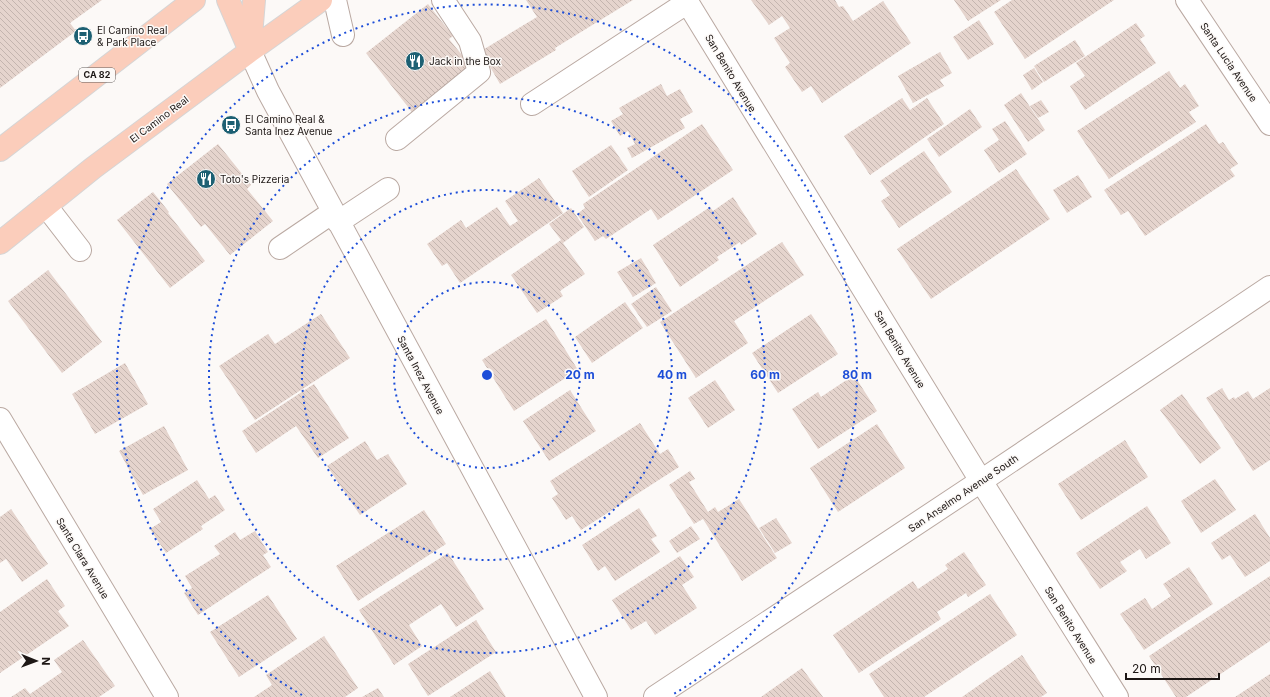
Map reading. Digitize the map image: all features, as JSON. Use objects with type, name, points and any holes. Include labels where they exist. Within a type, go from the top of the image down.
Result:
[{"type":"main road","name":"CA 82","points":[[0,150],[194,0]]},
{"type":"main road","points":[[228,0],[250,51]]},
{"type":"main road","points":[[250,51],[254,0]]},
{"type":"main road","name":"El Camino Real","points":[[0,243],[93,168],[321,0]]},
{"type":"street","points":[[335,0],[343,35]]},
{"type":"street","points":[[397,139],[479,72],[470,40],[443,0]]},
{"type":"street","name":"Santa Lucia Avenue","points":[[1187,0],[1270,124]]},
{"type":"street","points":[[532,104],[687,1]]},
{"type":"street","name":"San Benito Avenue","points":[[687,1],[981,481],[1117,697]]},
{"type":"street","name":"Santa Inez Avenue","points":[[250,51],[268,91],[596,697]]},
{"type":"street","points":[[280,248],[388,189]]},
{"type":"street","points":[[46,206],[80,250]]},
{"type":"street","name":"San Anselmo Avenue South","points":[[655,697],[1270,287]]},
{"type":"street","name":"Santa Clara Avenue","points":[[0,419],[167,697]]},
{"type":"building","points":[[0,0],[102,0],[70,23],[76,31],[0,88]]},
{"type":"building","points":[[526,0],[633,0],[500,84],[481,51],[537,17]]},
{"type":"building","points":[[751,0],[835,0],[839,7],[843,6],[853,21],[883,1],[911,43],[822,103],[811,86],[802,92],[785,67],[790,63],[774,38],[790,28],[782,16],[769,25]]},
{"type":"building","points":[[954,0],[1001,0],[968,21]]},
{"type":"building","points":[[1012,0],[1114,0],[1025,59],[994,12]]},
{"type":"building","points":[[428,4],[453,36],[449,39],[474,70],[415,116],[366,53]]},
{"type":"building","points":[[979,20],[994,44],[968,60],[953,37]]},
{"type":"building","points":[[1136,23],[1145,36],[1140,39],[1156,63],[1085,110],[1070,86],[1085,76],[1076,63]]},
{"type":"building","points":[[1075,40],[1085,56],[1044,82],[1034,66]]},
{"type":"building","points":[[940,52],[952,73],[940,80],[944,86],[913,103],[898,76]]},
{"type":"building","points":[[1034,68],[1043,82],[1032,90],[1023,75]]},
{"type":"building","points":[[1169,71],[1180,88],[1185,84],[1199,106],[1189,112],[1196,122],[1109,179],[1077,131]]},
{"type":"building","points":[[661,84],[667,96],[680,89],[693,112],[680,119],[685,128],[632,158],[627,148],[635,144],[628,131],[620,136],[611,121],[623,114],[619,108]]},
{"type":"building","points":[[1021,93],[1045,130],[1028,142],[1004,105]]},
{"type":"building","points":[[902,98],[910,110],[927,98],[944,124],[870,175],[844,136]]},
{"type":"building","points":[[1041,100],[1049,112],[1038,118],[1030,106]]},
{"type":"building","points":[[970,109],[982,127],[939,157],[927,139]]},
{"type":"building","points":[[1005,121],[1027,154],[999,173],[984,150],[999,140],[992,129]]},
{"type":"building","points":[[702,124],[733,170],[658,220],[651,209],[606,239],[603,236],[595,241],[577,214],[585,208],[583,204]]},
{"type":"building","points":[[1206,124],[1219,144],[1223,142],[1238,164],[1230,169],[1235,176],[1145,236],[1128,211],[1121,215],[1104,190]]},
{"type":"building","points":[[218,144],[251,185],[247,189],[273,221],[230,255],[205,224],[201,227],[167,184]]},
{"type":"building","points":[[611,145],[628,170],[589,197],[572,171]]},
{"type":"building","points":[[924,151],[952,192],[899,228],[881,201],[890,195],[880,181]]},
{"type":"building","points":[[1016,169],[1050,219],[931,299],[897,249]]},
{"type":"building","points":[[1078,175],[1092,197],[1067,213],[1053,190]]},
{"type":"building","points":[[539,178],[563,213],[460,283],[447,263],[442,266],[427,244],[461,220],[466,228],[497,207],[510,226],[518,221],[505,201]]},
{"type":"building","points":[[153,192],[205,261],[170,288],[117,220]]},
{"type":"building","points":[[733,197],[757,234],[741,245],[740,242],[717,257],[719,260],[680,287],[653,245],[710,207],[713,211]]},
{"type":"building","points":[[571,208],[584,227],[563,243],[585,274],[560,291],[563,296],[537,313],[511,275],[561,240],[549,224]]},
{"type":"building","points":[[782,242],[804,275],[734,321],[748,343],[696,378],[660,322]]},
{"type":"building","points":[[641,258],[656,283],[633,297],[617,272]]},
{"type":"building","points":[[48,270],[102,342],[62,373],[8,301]]},
{"type":"building","points":[[656,287],[672,311],[647,327],[631,304]]},
{"type":"building","points":[[625,302],[643,328],[592,363],[575,337]]},
{"type":"building","points":[[321,314],[350,358],[255,420],[219,366],[268,334],[275,344]]},
{"type":"building","points":[[811,314],[838,354],[778,393],[752,353]]},
{"type":"building","points":[[546,319],[578,370],[514,411],[482,360]]},
{"type":"building","points":[[125,363],[148,404],[95,434],[72,394]]},
{"type":"building","points":[[854,375],[877,411],[818,449],[792,409],[818,392],[821,397]]},
{"type":"building","points":[[715,380],[735,410],[708,428],[688,398]]},
{"type":"building","points":[[314,384],[349,438],[318,458],[296,426],[256,453],[242,431]]},
{"type":"building","points":[[1222,388],[1229,400],[1234,397],[1235,399],[1248,391],[1253,399],[1270,388],[1270,460],[1253,471],[1206,398]]},
{"type":"building","points":[[570,390],[596,431],[549,461],[523,421]]},
{"type":"building","points":[[1182,394],[1221,448],[1200,464],[1160,410]]},
{"type":"building","points":[[640,423],[660,454],[668,449],[679,467],[581,530],[572,516],[566,520],[552,498],[558,494],[550,481]]},
{"type":"building","points":[[877,424],[905,468],[838,512],[810,468]]},
{"type":"building","points":[[164,426],[188,470],[143,495],[119,451]]},
{"type":"building","points":[[1125,440],[1148,477],[1081,520],[1058,484]]},
{"type":"building","points":[[365,441],[377,460],[388,454],[407,484],[360,515],[327,466]]},
{"type":"building","points":[[690,471],[695,479],[689,482],[708,512],[715,507],[718,512],[739,499],[777,558],[742,581],[703,519],[694,524],[669,485]]},
{"type":"building","points":[[1215,479],[1236,510],[1201,533],[1181,501]]},
{"type":"building","points":[[197,480],[209,499],[215,495],[225,510],[201,526],[203,529],[166,553],[150,529],[161,522],[153,509]]},
{"type":"building","points":[[1147,506],[1171,543],[1146,559],[1140,549],[1120,562],[1127,571],[1100,589],[1076,553]]},
{"type":"building","points":[[639,508],[657,536],[651,539],[660,552],[615,581],[605,566],[598,571],[582,545]]},
{"type":"building","points":[[11,509],[48,564],[22,582],[6,559],[0,563],[0,517]]},
{"type":"building","points":[[424,510],[446,544],[358,601],[336,566]]},
{"type":"building","points":[[1255,514],[1270,538],[1270,561],[1245,577],[1230,555],[1222,560],[1211,543]]},
{"type":"building","points":[[776,518],[792,543],[775,553],[759,528]]},
{"type":"building","points":[[691,526],[700,539],[677,553],[669,541]]},
{"type":"building","points":[[255,531],[268,552],[263,555],[271,567],[198,615],[184,593],[192,588],[185,576],[220,554],[214,546],[235,532],[240,540]]},
{"type":"building","points":[[964,552],[986,585],[968,597],[966,593],[937,612],[941,619],[859,673],[833,635],[913,581],[918,589],[948,569],[945,565]]},
{"type":"building","points":[[448,553],[484,609],[456,627],[441,604],[409,625],[422,646],[394,665],[359,610]]},
{"type":"building","points":[[680,556],[694,577],[682,585],[697,608],[655,635],[646,621],[631,630],[612,600]]},
{"type":"building","points":[[1189,567],[1213,604],[1144,650],[1120,614],[1145,598],[1152,609],[1171,596],[1163,584]]},
{"type":"building","points":[[1270,576],[1270,641],[1186,697],[1176,697],[1149,656]]},
{"type":"building","points":[[47,579],[65,606],[58,611],[69,626],[0,673],[0,612]]},
{"type":"building","points":[[990,594],[1017,635],[924,697],[884,697],[869,674]]},
{"type":"building","points":[[268,595],[297,639],[239,677],[210,632]]},
{"type":"building","points":[[476,620],[496,652],[428,696],[408,664]]},
{"type":"building","points":[[324,636],[358,688],[345,697],[254,697],[272,685],[266,675]]},
{"type":"building","points":[[83,640],[115,686],[99,697],[11,697],[25,688],[30,694],[62,672],[54,660]]},
{"type":"building","points":[[1022,655],[1047,693],[1041,697],[962,697]]},
{"type":"building","points":[[802,668],[823,697],[761,697]]},
{"type":"building","points":[[490,671],[506,697],[450,697]]},
{"type":"building","points":[[1270,674],[1270,697],[1235,697]]},
{"type":"building","points":[[378,688],[384,697],[362,697]]},
{"type":"place","name":"El Camino Real & Park Place","points":[[83,36]]},
{"type":"place","name":"Jack in the Box","points":[[415,61]]},
{"type":"place","name":"El Camino Real & Santa Inez Avenue","points":[[231,125]]},
{"type":"place","name":"Toto's Pizzeria","points":[[206,179]]}]
